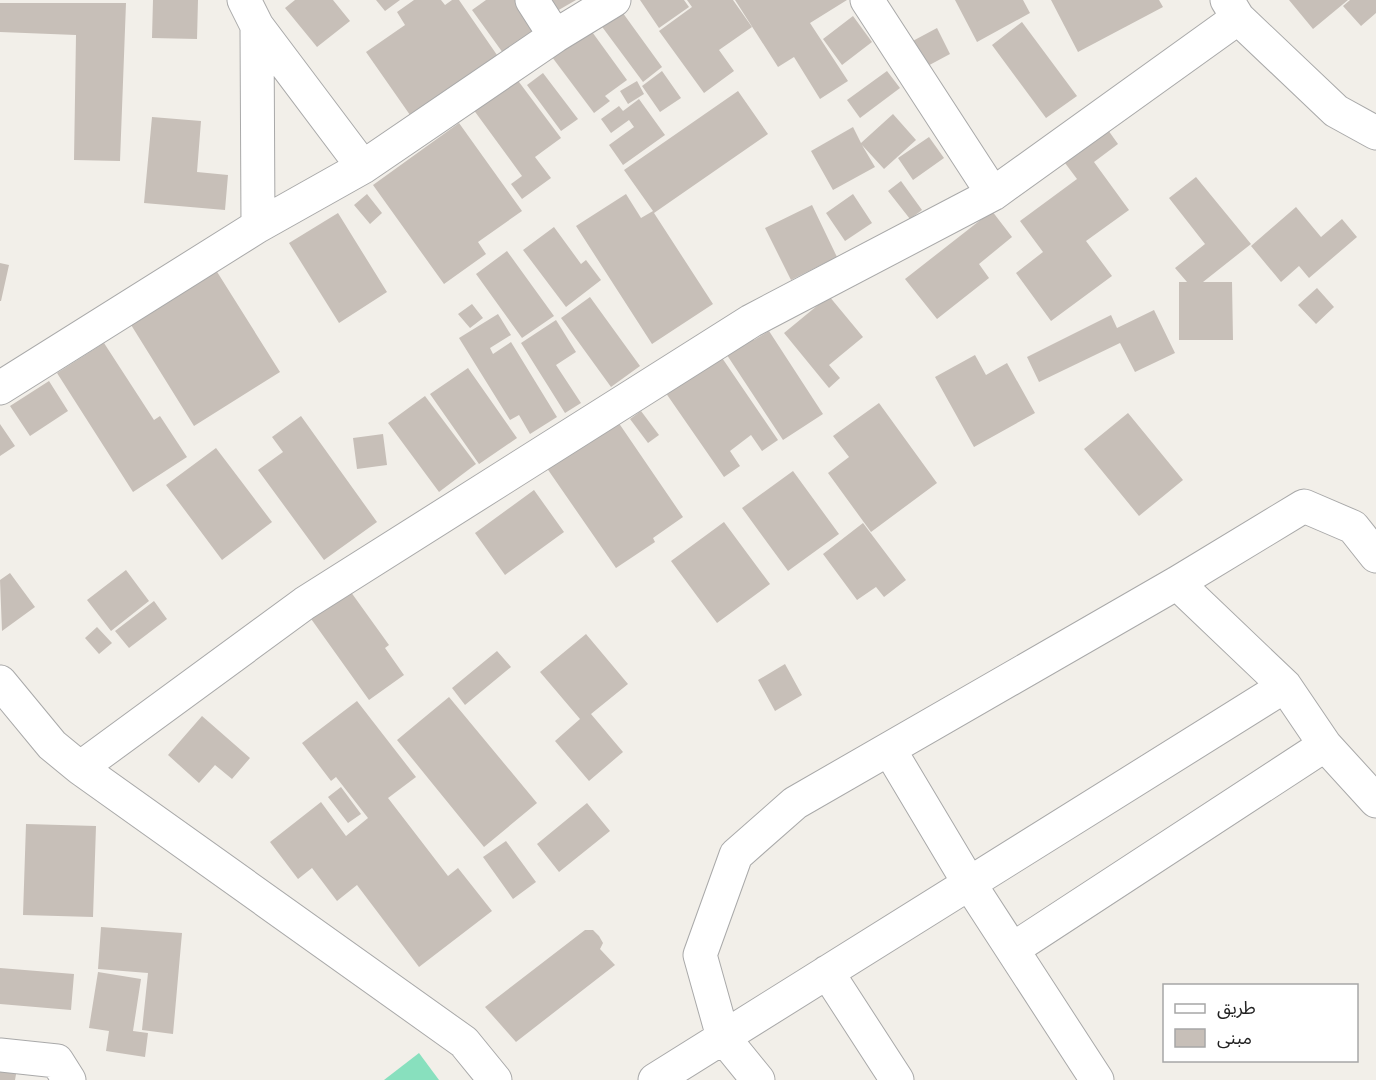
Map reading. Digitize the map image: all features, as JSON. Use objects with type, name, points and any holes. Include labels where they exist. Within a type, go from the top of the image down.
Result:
[{"type":"street","points":[[532,0],[555,36]]},
{"type":"street","points":[[0,388],[258,226],[363,167],[555,36],[614,0]]},
{"type":"street","points":[[867,0],[993,194]]},
{"type":"street","points":[[80,768],[304,603],[741,327],[993,194],[1233,9],[1336,111],[1376,134]]},
{"type":"street","points":[[251,13],[363,167]]},
{"type":"street","points":[[251,13],[258,226]]},
{"type":"street","points":[[758,1080],[723,1037],[700,955],[736,855],[795,803],[1177,584],[1304,506],[1353,527],[1376,556]]},
{"type":"street","points":[[1177,584],[1285,686],[1325,745],[1376,801]]},
{"type":"street","points":[[0,682],[52,745],[80,768],[464,1042],[495,1080]]},
{"type":"street","points":[[655,1080],[1285,686]]},
{"type":"street","points":[[1013,949],[1325,745]]},
{"type":"street","points":[[889,749],[969,883],[1097,1080]]},
{"type":"street","points":[[827,972],[897,1080]]},
{"type":"street","points":[[0,1055],[57,1060],[69,1080]]},
{"type":"green space","points":[[419,1053],[439,1080],[384,1080]]},
{"type":"building","points":[[153,0],[198,0],[197,39],[152,38]]},
{"type":"building","points":[[295,0],[333,0],[350,21],[317,47],[285,8]]},
{"type":"building","points":[[376,0],[400,0],[385,11]]},
{"type":"building","points":[[414,0],[441,0],[445,5],[452,0],[459,0],[497,55],[410,115],[366,52],[405,25],[397,12]]},
{"type":"building","points":[[486,0],[525,0],[543,25],[503,53],[472,10]]},
{"type":"building","points":[[551,0],[576,0],[557,11]]},
{"type":"building","points":[[640,0],[684,0],[689,7],[659,28]]},
{"type":"building","points":[[687,0],[733,0],[752,27],[719,50],[734,71],[704,93],[659,31],[692,7]]},
{"type":"building","points":[[735,0],[847,0],[810,23],[848,81],[820,99],[794,57],[778,67]]},
{"type":"building","points":[[955,0],[1023,0],[1030,13],[977,42]]},
{"type":"building","points":[[1051,0],[1159,0],[1163,7],[1078,52]]},
{"type":"building","points":[[1289,0],[1348,0],[1313,29]]},
{"type":"building","points":[[1350,0],[1376,0],[1376,13],[1361,26],[1343,6]]},
{"type":"building","points":[[0,3],[126,3],[120,161],[74,160],[76,35],[0,32]]},
{"type":"building","points":[[620,9],[662,67],[643,82],[600,24]]},
{"type":"building","points":[[853,16],[872,42],[842,65],[823,39]]},
{"type":"building","points":[[1022,22],[1077,96],[1046,118],[992,45]]},
{"type":"building","points":[[937,28],[950,54],[922,69],[909,43]]},
{"type":"building","points":[[590,29],[627,80],[605,96],[610,101],[594,113],[552,57]]},
{"type":"building","points":[[662,71],[681,98],[660,112],[642,86]]},
{"type":"building","points":[[887,71],[900,88],[860,118],[847,100]]},
{"type":"building","points":[[543,73],[578,119],[561,131],[527,85]]},
{"type":"building","points":[[516,78],[561,138],[535,157],[551,178],[522,199],[511,184],[522,176],[473,109]]},
{"type":"building","points":[[637,81],[644,94],[628,104],[620,91]]},
{"type":"building","points":[[738,91],[768,134],[654,213],[713,304],[652,344],[576,226],[626,194],[641,218],[653,211],[624,170]]},
{"type":"building","points":[[639,99],[665,135],[623,165],[609,145],[634,127],[629,120],[611,133],[601,119],[619,106],[623,111]]},
{"type":"building","points":[[893,114],[916,140],[884,169],[862,145],[875,167],[833,190],[811,151],[853,127],[861,143]]},
{"type":"building","points":[[152,117],[201,121],[197,172],[228,175],[225,210],[144,203]]},
{"type":"building","points":[[459,123],[522,211],[478,242],[486,254],[444,284],[373,185]]},
{"type":"building","points":[[1103,123],[1118,144],[1094,162],[1129,210],[1086,241],[1112,276],[1051,321],[1016,273],[1043,252],[1020,221],[1077,179],[1059,155]]},
{"type":"building","points":[[929,137],[944,158],[913,180],[898,158]]},
{"type":"building","points":[[1196,177],[1251,244],[1203,282],[1232,282],[1233,340],[1179,340],[1179,282],[1187,282],[1175,268],[1205,244],[1169,198]]},
{"type":"building","points":[[901,181],[922,210],[910,219],[888,191]]},
{"type":"building","points":[[367,194],[382,213],[370,224],[354,205]]},
{"type":"building","points":[[853,194],[872,223],[845,241],[826,213]]},
{"type":"building","points":[[812,205],[837,257],[791,280],[765,228]]},
{"type":"building","points":[[1296,207],[1321,237],[1342,219],[1357,237],[1309,278],[1299,266],[1281,282],[1251,246]]},
{"type":"building","points":[[992,211],[1012,237],[979,264],[989,278],[937,319],[905,279]]},
{"type":"building","points":[[338,213],[387,292],[339,323],[289,243]]},
{"type":"building","points":[[554,227],[581,264],[586,260],[601,280],[566,307],[523,250]]},
{"type":"building","points":[[507,251],[554,316],[522,338],[476,274]]},
{"type":"building","points":[[0,263],[9,265],[1,301],[0,301]]},
{"type":"building","points":[[214,267],[280,372],[194,426],[128,320]]},
{"type":"building","points":[[1317,288],[1334,307],[1316,324],[1298,305]]},
{"type":"building","points":[[829,296],[863,337],[829,365],[840,378],[829,388],[784,333]]},
{"type":"building","points":[[590,297],[640,366],[611,387],[561,318]]},
{"type":"building","points":[[472,304],[483,318],[470,328],[458,314]]},
{"type":"building","points":[[1154,310],[1175,353],[1135,372],[1120,343],[1039,382],[1027,357],[1111,315],[1117,328]]},
{"type":"building","points":[[498,314],[511,335],[490,348],[493,354],[511,342],[557,417],[530,434],[519,415],[510,420],[459,338]]},
{"type":"building","points":[[556,320],[576,352],[556,365],[581,403],[565,413],[521,343]]},
{"type":"building","points":[[747,329],[754,340],[769,331],[823,414],[783,440],[721,346]]},
{"type":"building","points":[[104,343],[154,420],[160,416],[187,457],[133,492],[57,373]]},
{"type":"building","points":[[716,349],[778,440],[762,451],[751,435],[730,451],[740,466],[724,477],[661,386]]},
{"type":"building","points":[[975,355],[986,375],[1007,363],[1035,413],[974,447],[935,377]]},
{"type":"building","points":[[468,368],[517,438],[479,464],[430,394]]},
{"type":"building","points":[[49,381],[68,411],[30,436],[10,406]]},
{"type":"building","points":[[425,396],[476,464],[439,492],[388,423]]},
{"type":"building","points":[[879,403],[937,483],[871,532],[828,473],[849,457],[833,436]]},
{"type":"building","points":[[641,411],[659,435],[648,443],[630,419]]},
{"type":"building","points":[[1128,413],[1183,480],[1139,516],[1084,449]]},
{"type":"building","points":[[301,416],[377,522],[324,560],[258,470],[283,452],[272,437]]},
{"type":"building","points":[[614,416],[683,517],[653,538],[655,542],[616,568],[544,464]]},
{"type":"building","points":[[0,424],[15,446],[0,456]]},
{"type":"building","points":[[383,434],[387,465],[357,469],[353,438]]},
{"type":"building","points":[[216,448],[272,522],[222,560],[166,485]]},
{"type":"building","points":[[793,471],[839,534],[788,571],[742,508]]},
{"type":"building","points":[[534,490],[564,532],[505,575],[475,533]]},
{"type":"building","points":[[724,522],[770,584],[717,623],[671,561]]},
{"type":"building","points":[[863,523],[906,580],[884,597],[876,587],[857,600],[823,554]]},
{"type":"building","points":[[126,570],[149,601],[111,631],[87,600]]},
{"type":"building","points":[[10,573],[35,607],[2,631],[0,580]]},
{"type":"building","points":[[348,588],[389,645],[385,648],[404,675],[369,700],[309,616]]},
{"type":"building","points":[[154,601],[167,619],[129,648],[115,631]]},
{"type":"building","points":[[97,627],[112,643],[99,654],[85,638]]},
{"type":"building","points":[[586,634],[628,684],[591,714],[623,752],[589,781],[555,741],[580,719],[540,672]]},
{"type":"building","points":[[497,651],[511,667],[465,705],[452,688]]},
{"type":"building","points":[[785,664],[802,695],[775,711],[758,680]]},
{"type":"building","points":[[449,697],[537,803],[484,847],[397,740]]},
{"type":"building","points":[[357,701],[416,777],[388,798],[448,876],[458,868],[492,911],[419,967],[357,885],[337,901],[312,868],[298,879],[270,842],[321,802],[346,836],[368,818],[336,777],[331,781],[302,743]]},
{"type":"building","points":[[202,716],[250,758],[232,779],[215,765],[199,783],[168,755]]},
{"type":"building","points":[[341,787],[361,814],[348,823],[328,797]]},
{"type":"building","points":[[587,803],[610,831],[559,872],[537,844]]},
{"type":"building","points":[[26,824],[96,826],[93,917],[23,915]]},
{"type":"building","points":[[506,841],[536,882],[513,899],[483,857]]},
{"type":"building","points":[[101,927],[182,933],[173,1034],[142,1030],[148,973],[98,969]]},
{"type":"building","points":[[585,930],[593,930],[599,936],[603,943],[600,949],[615,965],[516,1042],[485,1007]]},
{"type":"building","points":[[0,968],[74,974],[71,1010],[0,1004]]},
{"type":"building","points":[[98,972],[141,979],[133,1031],[148,1033],[145,1057],[106,1051],[109,1031],[89,1028]]},
{"type":"building","points":[[0,1061],[18,1063],[15,1080],[0,1080]]}]
